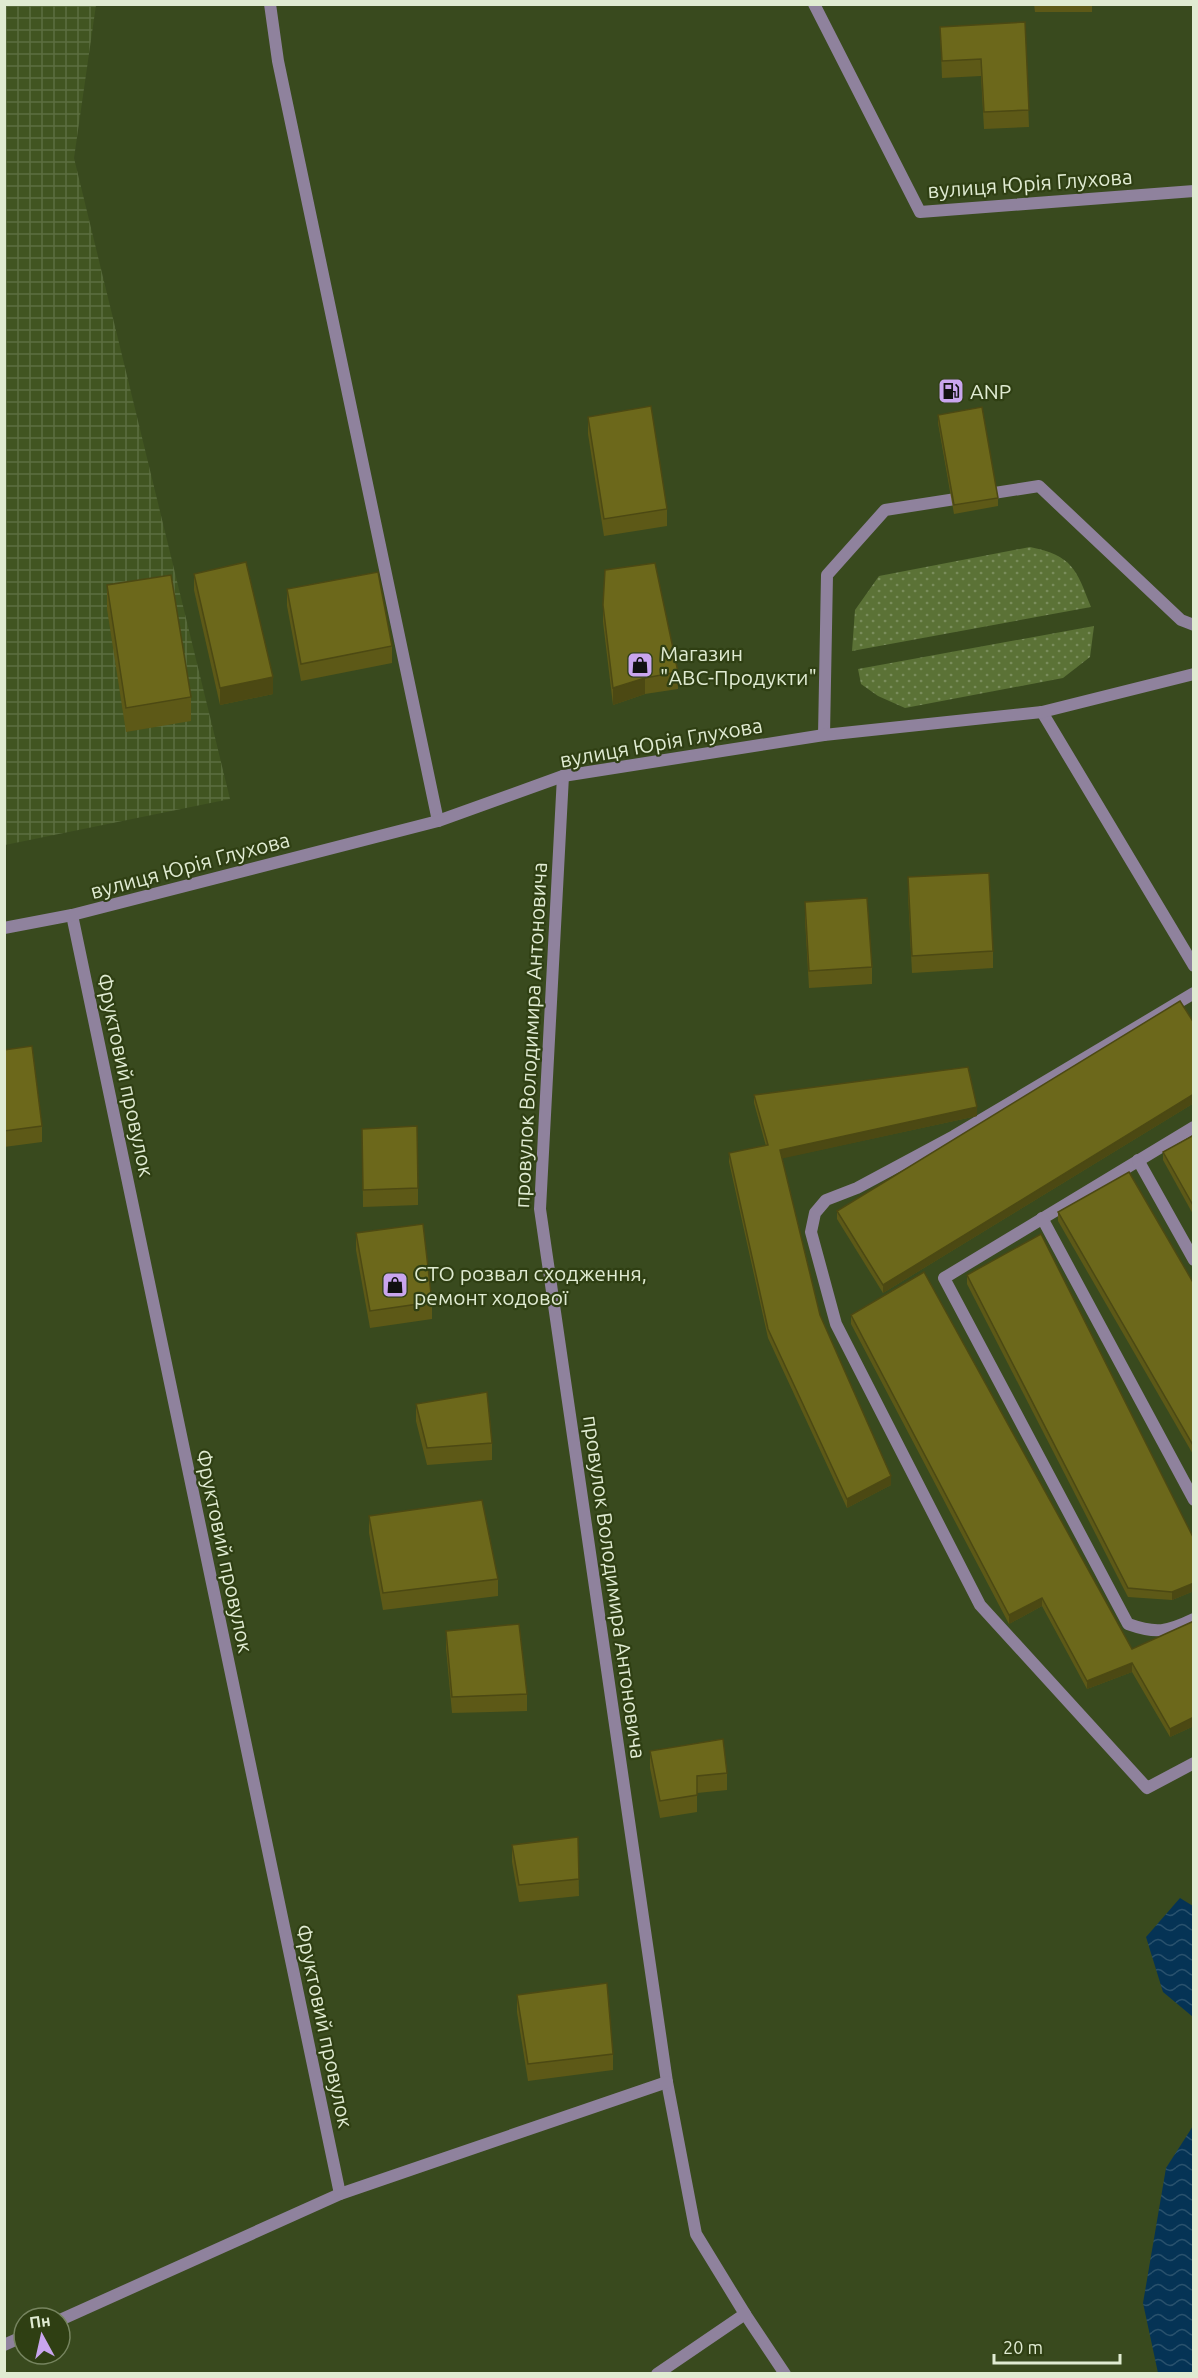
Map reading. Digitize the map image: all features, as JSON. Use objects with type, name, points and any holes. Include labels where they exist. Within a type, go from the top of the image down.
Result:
[{"type":"street","points":[[270,4],[278,61],[438,821]]},
{"type":"street","name":"вулиця Юрія Глухова","points":[[814,4],[920,212],[1194,191]]},
{"type":"street","points":[[824,735],[827,575],[885,510],[1039,486],[1181,621],[1194,625]]},
{"type":"street","name":"вулиця Юрія Глухова","points":[[4,928],[72,915],[438,821],[563,776],[824,735],[1042,712],[1194,674]]},
{"type":"street","points":[[1042,712],[1194,966]]},
{"type":"street","name":"провулок Володимира Антоновича","points":[[563,776],[540,1209],[667,2082],[696,2234],[784,2373]]},
{"type":"street","name":"Фруктовий провулок","points":[[72,915],[340,2194]]},
{"type":"street","points":[[1194,993],[954,1136],[857,1188],[826,1200],[815,1213],[811,1232],[836,1324],[980,1605],[1147,1788],[1194,1763]]},
{"type":"street","points":[[1194,1127],[944,1278],[1128,1624],[1148,1631],[1170,1630],[1194,1619]]},
{"type":"street","points":[[1138,1160],[1194,1260]]},
{"type":"street","points":[[1042,1218],[1194,1500]]},
{"type":"street","points":[[72,2315],[340,2194],[667,2082]]},
{"type":"street","points":[[657,2373],[745,2314]]},
{"type":"shaded area","points":[[5,5],[96,5],[74,158],[230,799],[5,845]]},
{"type":"shaded area","points":[[1030,547],[1056,555],[1071,566],[1091,607],[852,651],[855,610],[879,576]]},
{"type":"shaded area","points":[[1094,626],[1090,657],[1063,678],[905,708],[878,696],[861,684],[858,669]]},
{"type":"water","points":[[1180,1898],[1193,1906],[1193,2017],[1163,1992],[1146,1937]]},
{"type":"water","points":[[1193,2126],[1193,2373],[1158,2373],[1143,2303],[1166,2168]]},
{"type":"building","points":[[1025,22],[1029,110],[984,112],[981,59],[942,61],[940,27]]},
{"type":"building","points":[[651,406],[667,509],[604,519],[588,417]]},
{"type":"building","points":[[982,407],[998,498],[954,505],[938,415]]},
{"type":"building","points":[[246,562],[273,677],[220,688],[194,574]]},
{"type":"building","name":"Магазин \"ABC-Продукти\"","points":[[655,563],[678,672],[645,678],[613,688],[603,605],[605,570]]},
{"type":"building","points":[[378,572],[392,646],[301,664],[287,589]]},
{"type":"building","points":[[171,575],[191,697],[126,708],[107,585]]},
{"type":"building","points":[[989,873],[993,951],[912,956],[908,877]]},
{"type":"building","points":[[867,898],[872,967],[809,971],[805,902]]},
{"type":"building","points":[[1180,1001],[1194,1023],[1194,1094],[883,1285],[837,1211]]},
{"type":"building","points":[[32,1046],[42,1126],[4,1131],[4,1050]]},
{"type":"building","points":[[968,1067],[977,1107],[780,1150],[820,1315],[891,1476],[847,1499],[768,1329],[729,1153],[768,1145],[754,1095]]},
{"type":"building","points":[[417,1126],[418,1188],[363,1190],[362,1129]]},
{"type":"building","points":[[1194,1135],[1194,1207],[1163,1152]]},
{"type":"building","points":[[1129,1172],[1194,1284],[1194,1447],[1058,1212]]},
{"type":"building","name":"СТО розвал сходження, ремонт ходової","points":[[423,1224],[432,1302],[370,1311],[356,1233]]},
{"type":"building","points":[[1041,1234],[1194,1539],[1194,1583],[1172,1592],[1128,1588],[967,1275]]},
{"type":"building","points":[[924,1272],[1132,1649],[1194,1621],[1194,1717],[1170,1729],[1132,1663],[1087,1681],[1042,1598],[1009,1615],[851,1315]]},
{"type":"building","points":[[487,1392],[492,1443],[427,1448],[416,1404]]},
{"type":"building","points":[[482,1500],[498,1579],[383,1593],[369,1516]]},
{"type":"building","points":[[519,1624],[527,1694],[452,1697],[446,1631]]},
{"type":"building","points":[[723,1739],[727,1773],[697,1776],[697,1795],[660,1801],[650,1751]]},
{"type":"building","points":[[578,1837],[579,1879],[519,1885],[512,1845]]},
{"type":"building","points":[[607,1983],[613,2054],[528,2064],[517,1995]]},
{"type":"place","name":"ANP","points":[[951,391]]},
{"type":"place","name":"Магазин \"ABC-Продукти\"","points":[[640,665]]},
{"type":"place","name":"СТО розвал сходження, ремонт ходової","points":[[395,1285]]}]
